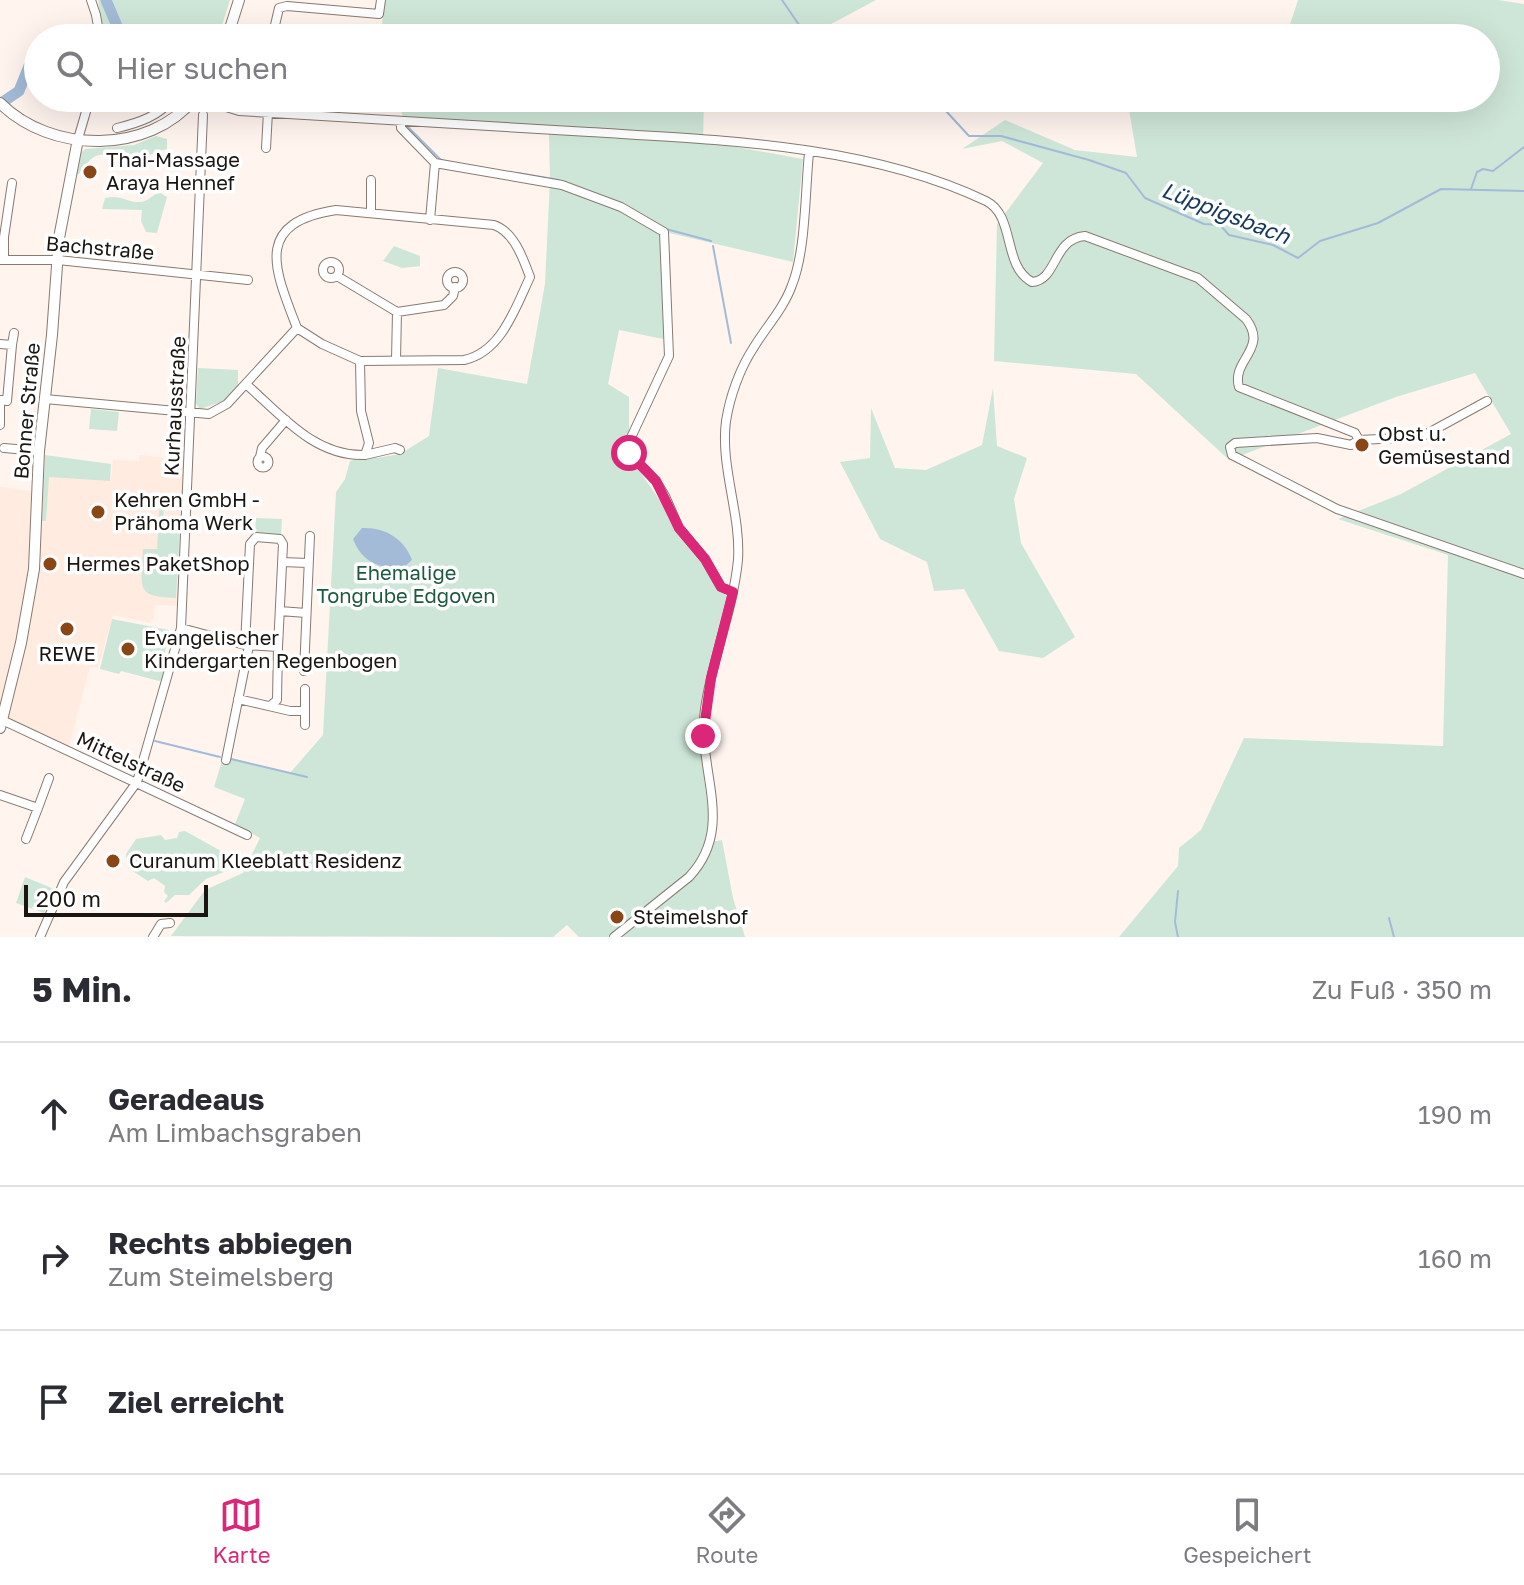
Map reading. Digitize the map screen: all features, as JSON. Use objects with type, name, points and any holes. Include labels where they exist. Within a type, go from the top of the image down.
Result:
[{"type":"main road","points":[[231,24],[239,0]]},
{"type":"main road","points":[[3,106],[42,130],[78,139],[117,140],[146,133],[174,119],[181,112]]},
{"type":"main road","name":"Bonner Straße","points":[[1,722],[21,643],[33,573],[39,451],[61,225],[78,139]]},
{"type":"street","points":[[91,0],[98,24]]},
{"type":"street","points":[[332,11],[333,0]]},
{"type":"street","points":[[275,24],[279,8],[287,3],[332,11],[379,14],[381,0]]},
{"type":"street","name":"Bonner Straße","points":[[78,139],[86,112]]},
{"type":"street","points":[[117,128],[158,112]]},
{"type":"street","points":[[266,148],[268,112],[704,139],[809,153],[911,172],[990,203],[1000,214],[1018,267],[1032,282],[1044,278],[1066,243],[1085,236],[1198,278],[1251,326],[1254,340],[1237,373],[1239,387],[1355,433],[1359,440]]},
{"type":"street","name":"Kurhausstraße","points":[[40,937],[61,886],[137,782],[181,628],[203,115]]},
{"type":"street","points":[[401,121],[401,128],[435,163],[555,182],[621,207],[664,232],[669,356],[628,444],[629,453],[656,481],[679,528],[705,559],[721,587],[733,592]]},
{"type":"street","points":[[614,937],[689,877],[700,866],[713,839],[714,812],[704,757],[704,711],[733,592],[738,558],[725,441],[726,420],[740,373],[777,313],[795,276],[809,153]]},
{"type":"street","points":[[430,220],[435,163]]},
{"type":"street","points":[[371,180],[371,213]]},
{"type":"street","points":[[2,260],[12,183]]},
{"type":"street","points":[[336,210],[430,220],[494,225],[504,229],[523,258],[530,277],[497,340],[480,357],[464,360],[360,361],[322,344],[297,328],[275,262],[278,242],[291,225],[336,210]]},
{"type":"street","name":"Bachstraße","points":[[2,260],[58,260],[197,273]]},
{"type":"street","points":[[197,273],[248,280]]},
{"type":"street","points":[[337,276],[397,312],[444,305],[453,296],[455,287]]},
{"type":"street","points":[[396,360],[397,312]]},
{"type":"street","points":[[45,399],[209,414],[227,404],[247,385],[297,328]]},
{"type":"street","points":[[0,425],[1,400],[7,401],[14,333]]},
{"type":"street","points":[[0,344],[12,345]]},
{"type":"street","points":[[360,361],[361,411],[369,443],[365,455]]},
{"type":"street","points":[[247,385],[316,444],[350,456],[395,448],[400,450]]},
{"type":"street","points":[[1487,401],[1421,437],[1359,440],[1351,445],[1317,438],[1233,443],[1229,449],[1235,457],[1337,509],[1524,574]]},
{"type":"street","points":[[262,469],[269,461],[266,456],[260,457],[262,448],[286,420]]},
{"type":"street","points":[[1,448],[39,451]]},
{"type":"street","points":[[278,662],[304,666],[310,536]]},
{"type":"street","points":[[226,758],[247,645],[250,544],[256,537],[280,539],[283,544],[277,700],[270,706]]},
{"type":"street","points":[[282,562],[308,563]]},
{"type":"street","points":[[280,611],[306,613]]},
{"type":"street","points":[[181,628],[247,645],[278,647]]},
{"type":"street","points":[[305,689],[305,725]]},
{"type":"street","points":[[238,699],[290,711],[305,711]]},
{"type":"street","name":"Mittelstraße","points":[[1,722],[247,835]]},
{"type":"street","points":[[26,839],[49,778]]},
{"type":"street","points":[[0,795],[38,808]]},
{"type":"street","points":[[153,937],[161,924],[170,923]]},
{"type":"shaded area","points":[[140,455],[184,460],[178,606],[155,605],[151,623],[113,615],[98,668],[90,667],[69,746],[0,714],[0,487],[40,492],[43,476],[111,480],[113,460],[139,461]]},
{"type":"green space","points":[[98,0],[230,0],[222,24],[102,24]]},
{"type":"green space","points":[[384,0],[876,0],[831,24],[382,24]]},
{"type":"green space","points":[[1298,0],[1498,0],[1524,4],[1524,937],[1119,937],[1178,866],[1179,848],[1201,830],[1244,738],[1443,746],[1448,555],[1338,519],[1401,494],[1511,434],[1475,373],[1396,397],[1229,460],[1136,374],[994,361],[997,224],[1043,163],[1002,141],[962,149],[1005,120],[1075,150],[1137,157],[1129,112],[1500,112],[1500,24],[1290,24]]},
{"type":"green space","name":"Ehemalige Tongrube Edgoven","points":[[402,112],[704,112],[703,141],[803,159],[793,262],[665,232],[668,340],[619,330],[608,384],[629,397],[629,456],[727,597],[701,710],[699,736],[712,842],[722,840],[733,898],[745,937],[579,937],[567,925],[553,937],[171,936],[205,890],[243,873],[260,838],[235,824],[245,799],[214,787],[222,761],[228,757],[290,773],[323,735],[336,492],[345,479],[350,461],[374,454],[377,458],[400,454],[429,436],[438,368],[527,384],[545,284],[549,134],[405,126]]},
{"type":"green space","points":[[156,136],[167,139],[167,149],[136,159],[99,155],[76,174],[79,154],[85,149],[134,145]]},
{"type":"green space","points":[[159,192],[167,197],[157,233],[146,232],[141,221],[142,210],[102,209],[105,198],[140,202]]},
{"type":"green space","points":[[394,246],[420,256],[420,266],[402,268],[383,261]]},
{"type":"green space","points":[[198,368],[238,370],[238,387],[224,401],[200,409],[196,404]]},
{"type":"green space","points":[[993,388],[997,446],[1027,458],[1014,499],[1021,543],[1075,637],[1043,658],[999,651],[964,589],[934,591],[927,562],[880,539],[840,462],[870,458],[871,408],[895,468],[926,470],[982,445]]},
{"type":"green space","points":[[91,409],[119,412],[117,431],[89,429]]},
{"type":"green space","points":[[45,455],[111,464],[110,481],[49,477],[46,521],[42,521]]},
{"type":"green space","points":[[160,501],[164,501],[163,524],[180,525],[176,598],[153,595],[143,587],[143,549],[157,549]]},
{"type":"green space","points":[[256,518],[282,519],[281,536],[255,533]]},
{"type":"green space","points":[[112,619],[169,630],[164,658],[168,660],[163,679],[159,681],[100,669]]},
{"type":"green space","points":[[185,831],[239,861],[237,867],[206,879],[189,895],[175,895],[166,903],[164,901],[168,896],[164,892],[165,886],[154,878],[148,881],[128,868],[126,854],[136,839],[161,835],[165,840],[177,838],[179,832]]},
{"type":"green space","points":[[25,877],[54,889],[44,913],[16,903]]},
{"type":"water","points":[[362,528],[378,529],[392,535],[404,546],[412,560],[403,568],[386,567],[366,559],[353,539]]},
{"type":"waterway","points":[[106,0],[116,24]]},
{"type":"waterway","name":"Lüppigsbach","points":[[782,0],[798,24]]},
{"type":"waterway","points":[[0,104],[19,91],[24,78]]},
{"type":"waterway","name":"Lüppigsbach","points":[[947,112],[969,136],[1001,136],[1126,173],[1145,198],[1204,224],[1220,225],[1229,235],[1273,245],[1298,258],[1320,241],[1378,223],[1441,189],[1524,191]]},
{"type":"waterway","points":[[408,127],[441,160]]},
{"type":"waterway","points":[[1471,189],[1477,172],[1483,169],[1493,171],[1524,147]]},
{"type":"waterway","points":[[518,173],[559,180]]},
{"type":"waterway","points":[[666,229],[711,241]]},
{"type":"waterway","points":[[713,246],[731,343]]},
{"type":"waterway","points":[[155,741],[220,757]]},
{"type":"waterway","points":[[231,759],[307,777]]},
{"type":"waterway","points":[[1178,891],[1175,922],[1178,937]]},
{"type":"waterway","points":[[1389,918],[1394,937]]},
{"type":"place","name":"Thai-Massage Araya Hennef","points":[[90,172]]},
{"type":"place","name":"Obst u. Gemüsestand","points":[[1362,445]]},
{"type":"place","name":"Kehren GmbH - Prähoma Werk","points":[[98,512]]},
{"type":"place","name":"Hermes PaketShop","points":[[50,564]]},
{"type":"place","name":"REWE","points":[[67,629]]},
{"type":"place","name":"Evangelischer Kindergarten Regenbogen","points":[[128,649]]},
{"type":"place","name":"Curanum Kleeblatt Residenz","points":[[113,861]]},
{"type":"place","name":"Steimelshof","points":[[617,917]]},
{"type":"route","points":[[629,453],[656,481],[679,528],[705,559],[721,587],[733,592],[704,711],[703,736]]}]
